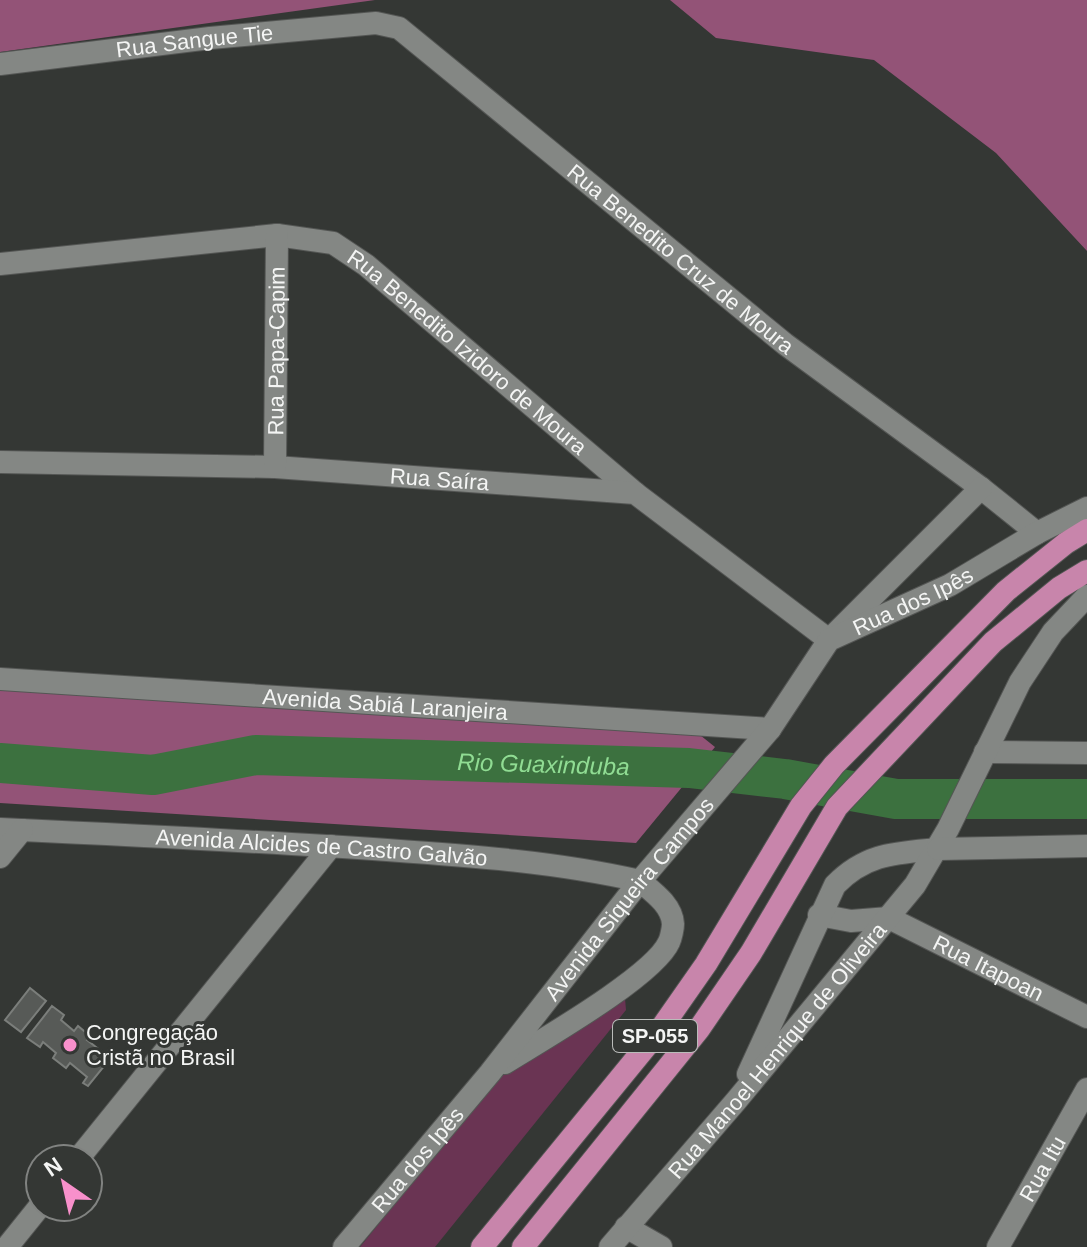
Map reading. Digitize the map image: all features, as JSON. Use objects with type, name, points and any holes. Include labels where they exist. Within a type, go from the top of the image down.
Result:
[{"type":"main road","name":"SP-055","points":[[482,1247],[662,1027],[706,964],[801,806],[834,765],[1006,591],[1087,530]]},
{"type":"main road","name":"SP-055","points":[[523,1247],[699,1029],[751,953],[837,807],[993,642],[1059,588],[1087,571]]},
{"type":"street","name":"Rua Sangue Tie","points":[[0,64],[210,38],[388,24]]},
{"type":"street","name":"Rua Benedito Cruz de Moura","points":[[388,24],[411,36],[785,344],[1037,533]]},
{"type":"street","name":"Rua Benedito Izidoro de Moura","points":[[0,264],[277,235],[333,243],[366,265],[635,493]]},
{"type":"street","name":"Rua Papa-Capim","points":[[275,467],[277,235]]},
{"type":"street","name":"Rua Saíra","points":[[0,462],[275,467],[635,493]]},
{"type":"street","points":[[635,493],[829,640],[981,488]]},
{"type":"street","name":"Rua dos Ipês","points":[[770,729],[829,640],[950,585],[1037,533],[1087,508]]},
{"type":"street","name":"Rua Manoel Henrique de Oliveira","points":[[610,1247],[915,885],[943,839],[1020,682],[1053,632],[1087,596]]},
{"type":"street","name":"Avenida Sabiá Laranjeira","points":[[0,679],[770,729]]},
{"type":"street","name":"Avenida Siqueira Campos","points":[[490,1073],[640,881],[770,729]]},
{"type":"street","points":[[981,760],[1087,753]]},
{"type":"street","points":[[0,857],[11,829]]},
{"type":"street","name":"Avenida Alcides de Castro Galvão","points":[[11,829],[331,846],[501,859],[592,870],[640,881]]},
{"type":"street","points":[[736,1101],[819,915],[835,885],[848,872],[867,860],[943,839],[1087,846]]},
{"type":"street","points":[[91,1143],[331,846]]},
{"type":"street","points":[[490,1073],[617,992],[662,952],[669,942],[673,923],[666,904],[640,881]]},
{"type":"street","points":[[819,915],[851,921],[889,918]]},
{"type":"street","name":"Rua Itapoan","points":[[889,918],[1087,1017]]},
{"type":"street","name":"Rua dos Ipês","points":[[344,1247],[490,1073]]},
{"type":"street","name":"Rua Itu","points":[[998,1247],[1087,1089]]},
{"type":"street","points":[[7,1247],[26,1223]]},
{"type":"street","points":[[626,1227],[661,1247]]},
{"type":"shaded area","points":[[0,0],[375,0],[0,52]]},
{"type":"shaded area","points":[[670,0],[1087,0],[1087,251],[996,153],[874,60],[716,38]]},
{"type":"shaded area","points":[[0,689],[695,731],[715,747],[636,843],[0,803]]},
{"type":"shaded area","points":[[625,998],[626,1010],[435,1247],[360,1247],[495,1080]]},
{"type":"building","points":[[30,988],[46,1001],[21,1032],[5,1020]]},
{"type":"building","name":"Congregação Cristã no Brasil","points":[[52,1006],[64,1015],[61,1020],[74,1031],[78,1026],[90,1036],[87,1040],[105,1054],[109,1050],[114,1054],[88,1086],[83,1083],[87,1077],[70,1063],[66,1068],[53,1058],[56,1053],[43,1042],[40,1047],[27,1038]]},
{"type":"waterway","name":"Rio Guaxinduba","points":[[0,763],[153,775],[256,755],[689,768],[785,779],[896,799],[1087,799]]},
{"type":"place","name":"Congregação Cristã no Brasil","points":[[70,1045]]}]
